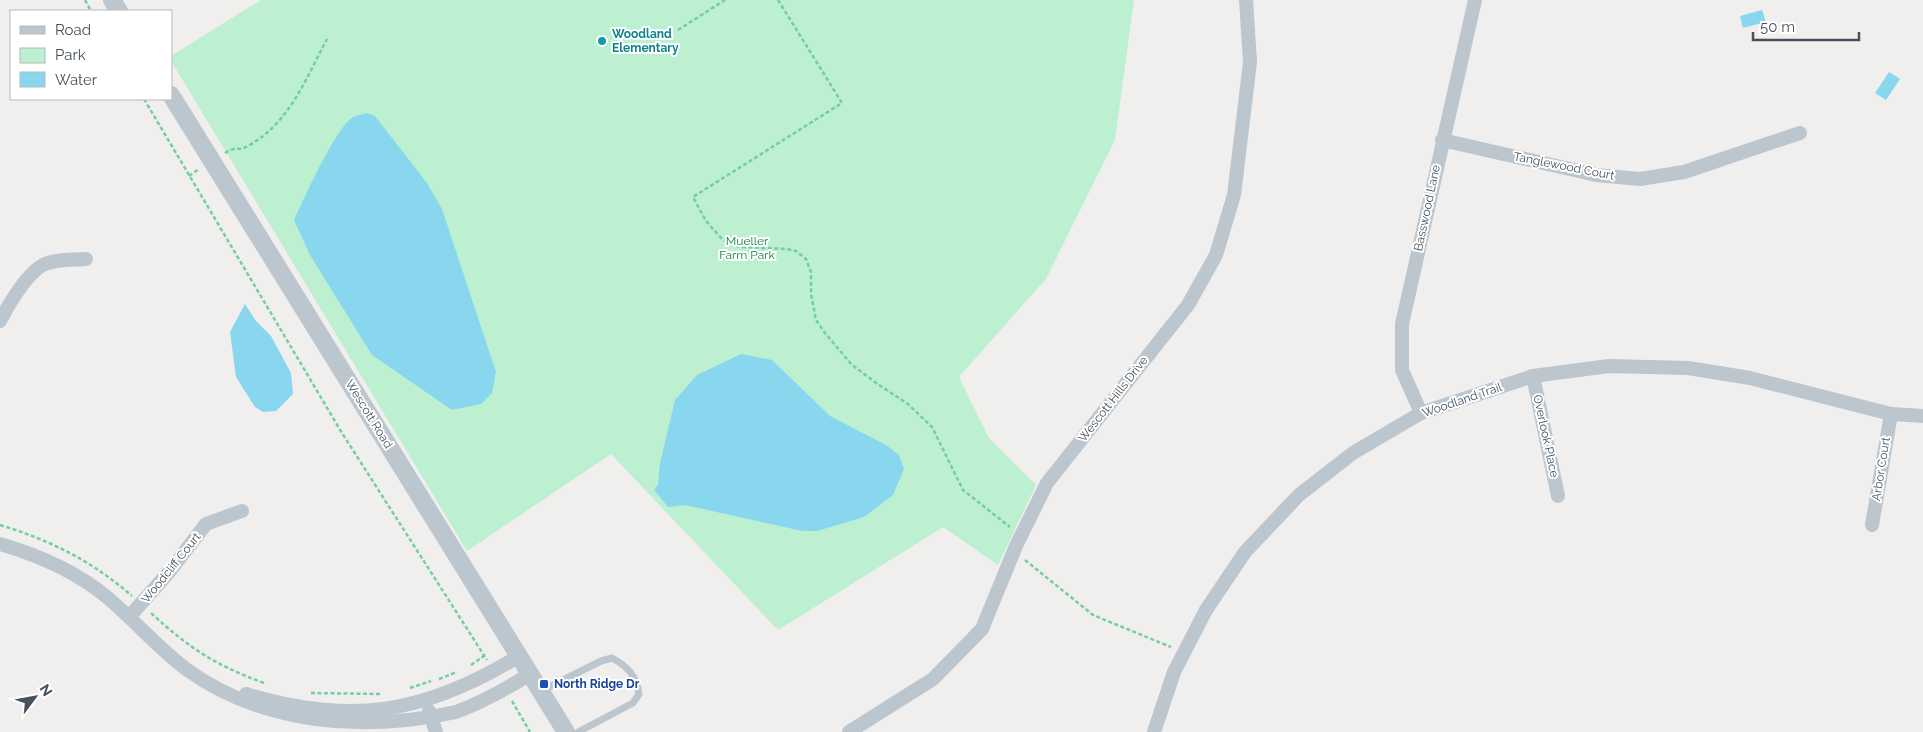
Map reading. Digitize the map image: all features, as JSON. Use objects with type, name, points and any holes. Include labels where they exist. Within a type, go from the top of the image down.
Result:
[{"type":"street","name":"Wescott Hills Drive","points":[[849,732],[933,679],[982,629],[1016,546],[1047,483],[1188,304],[1216,255],[1234,195],[1240,148],[1250,62],[1246,0]]},
{"type":"street","name":"Basswood Lane","points":[[1421,414],[1402,370],[1402,324],[1475,0]]},
{"type":"street","name":"Wescott Road","points":[[172,97],[566,732]]},
{"type":"street","name":"Tanglewood Court","points":[[1442,140],[1596,175],[1640,179],[1684,172],[1800,133]]},
{"type":"street","points":[[0,321],[16,294],[43,265],[86,259]]},
{"type":"street","name":"Woodland Trail","points":[[1154,732],[1174,672],[1206,610],[1245,552],[1299,495],[1353,453],[1421,414],[1533,376],[1609,366],[1688,368],[1750,378],[1891,414],[1923,416]]},
{"type":"street","name":"Overlook Place","points":[[1533,376],[1558,496]]},
{"type":"street","name":"Arbor Court","points":[[1872,525],[1891,414]]},
{"type":"street","name":"Woodcliff Court","points":[[129,617],[169,572],[206,524],[242,511]]},
{"type":"street","points":[[0,544],[30,554],[81,578],[106,596],[185,668],[215,688],[247,704],[285,717],[325,725],[361,727],[402,724],[433,725],[505,689],[530,674]]},
{"type":"street","points":[[160,646],[198,672],[244,694],[294,707],[314,710],[360,711],[393,708],[426,700],[454,691],[519,656]]},
{"type":"street","points":[[426,700],[433,725]]},
{"type":"lane","points":[[541,691],[601,661],[612,658],[623,664],[632,673],[638,685],[639,694],[633,704],[578,732]]},
{"type":"path","points":[[678,30],[725,0]]},
{"type":"path","points":[[778,0],[842,103],[693,197],[706,220],[721,238],[732,245],[787,249],[796,251],[806,259],[811,272],[811,294],[816,320],[824,333],[852,365],[908,404],[932,427],[964,490],[1011,528]]},
{"type":"path","points":[[189,176],[232,148],[245,148],[273,128],[288,111],[326,38]]},
{"type":"path","points":[[145,100],[342,432],[494,671]]},
{"type":"path","points":[[0,525],[35,536],[63,548],[94,567],[141,604],[165,628],[212,661],[270,685]]},
{"type":"path","points":[[1016,546],[1024,559],[1093,615],[1184,653]]},
{"type":"path","points":[[468,667],[484,656]]},
{"type":"path","points":[[409,688],[460,670]]},
{"type":"path","points":[[505,689],[530,732]]},
{"type":"path","points":[[306,692],[383,694]]},
{"type":"green space","name":"Mueller Farm Park","points":[[261,0],[1134,0],[1115,140],[1046,279],[959,377],[989,438],[1036,485],[998,565],[943,527],[778,630],[611,454],[467,551],[172,63],[172,55]]},
{"type":"water","points":[[1762,10],[1766,22],[1743,28],[1740,16]]},
{"type":"water","points":[[1889,72],[1900,79],[1886,100],[1875,93]]},
{"type":"water","points":[[367,113],[375,116],[427,183],[442,209],[496,372],[492,393],[481,404],[452,410],[372,355],[310,255],[294,220],[320,165],[337,136],[353,117]]},
{"type":"water","points":[[245,304],[256,321],[271,336],[291,373],[293,394],[276,411],[263,412],[255,407],[236,377],[230,332]]},
{"type":"water","points":[[741,354],[772,360],[830,416],[886,445],[899,455],[904,469],[893,495],[864,517],[817,531],[802,531],[685,505],[668,507],[654,490],[658,485],[660,463],[675,400],[697,375]]},
{"type":"place","name":"Woodland Elementary","points":[[602,41]]},
{"type":"place","name":"North Ridge Dr","points":[[544,684]]}]
